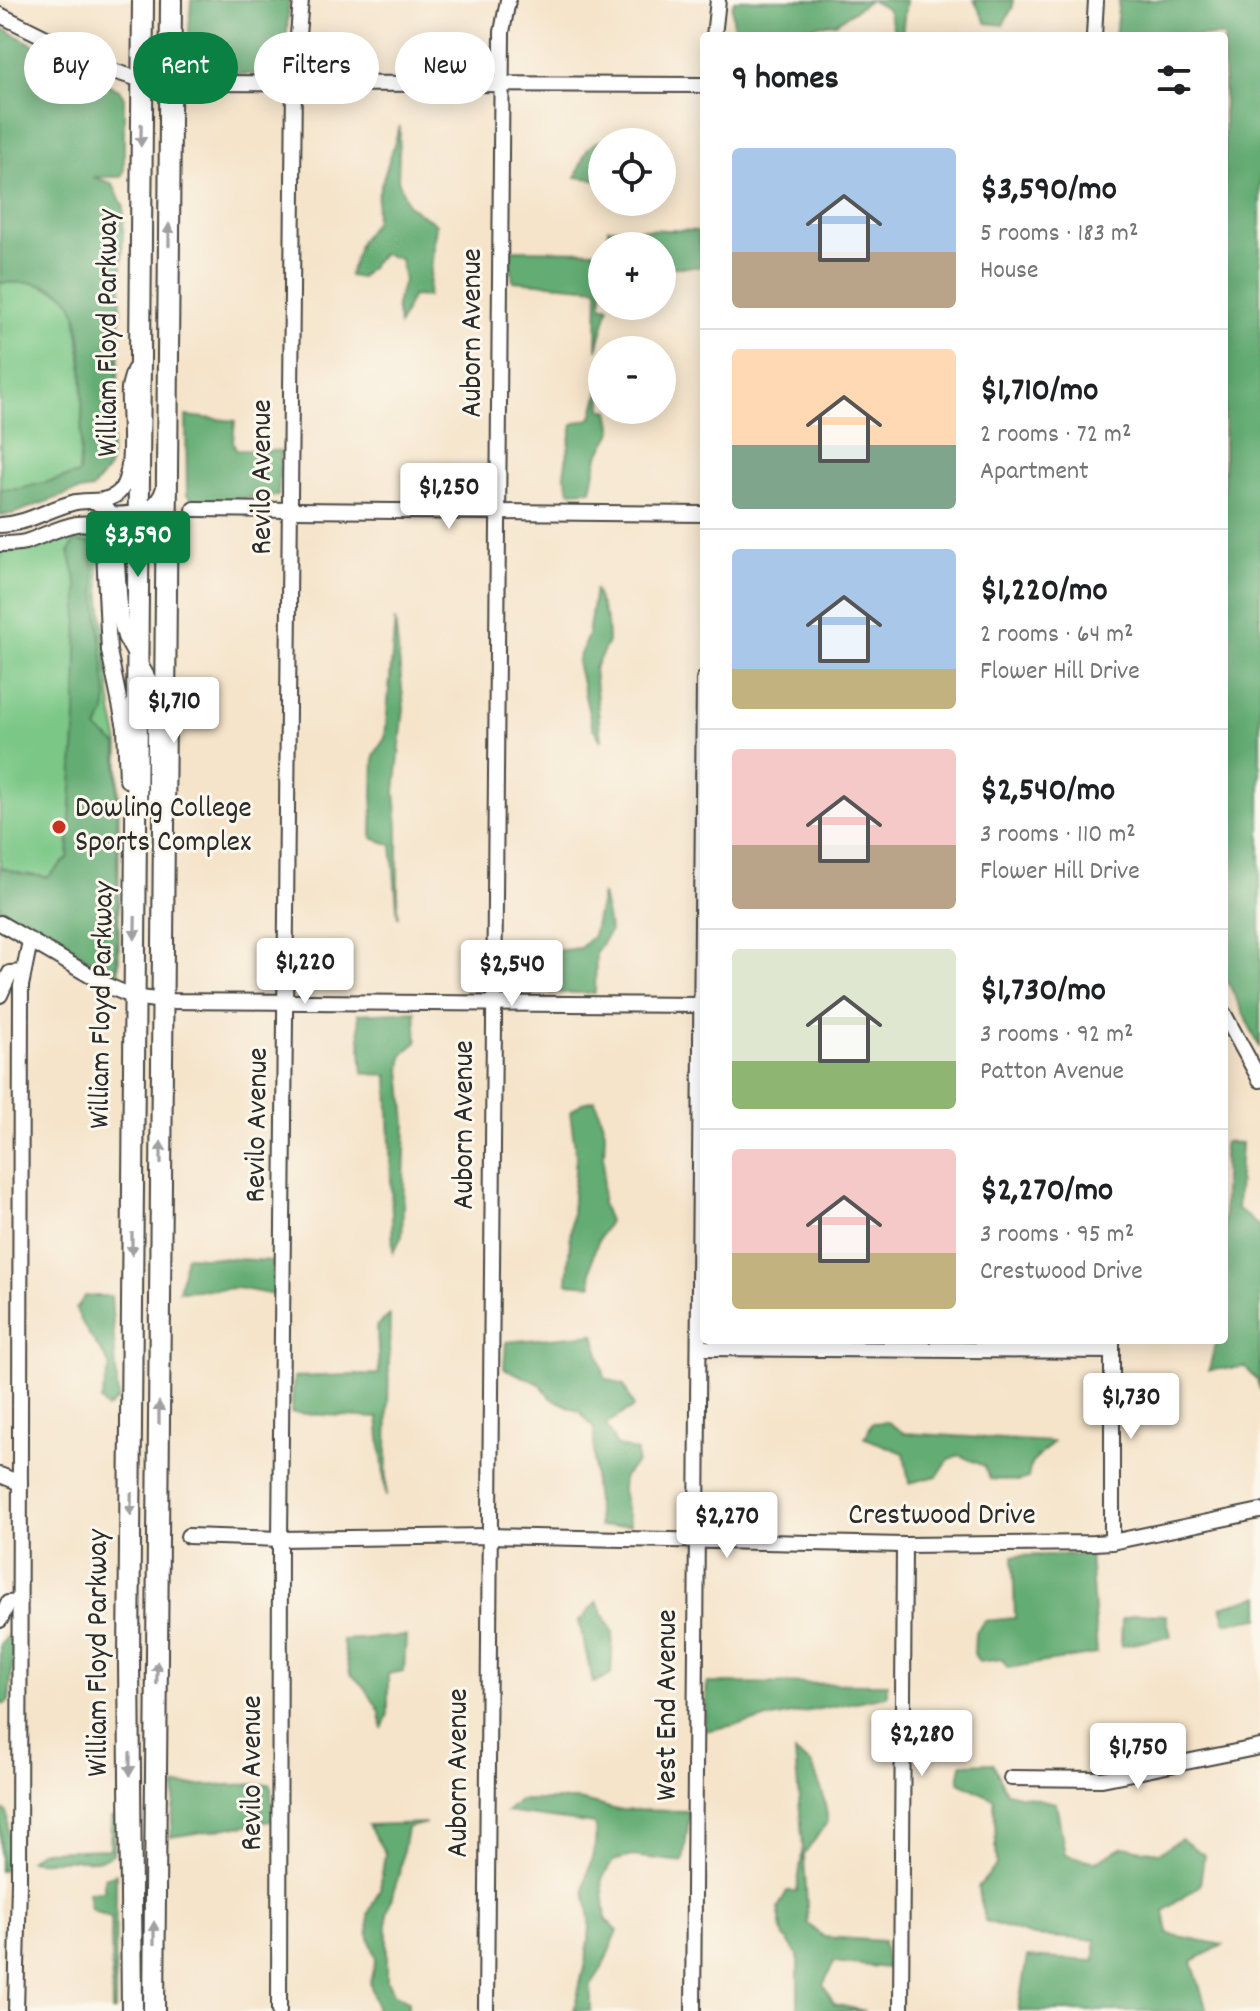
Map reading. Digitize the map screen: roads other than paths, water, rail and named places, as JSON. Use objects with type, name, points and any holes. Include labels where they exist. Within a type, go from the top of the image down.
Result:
[{"type":"highway","name":"William Floyd Parkway","points":[[143,0],[143,32]]},
{"type":"highway","name":"William Floyd Parkway","points":[[171,0],[171,32]]},
{"type":"highway","name":"William Floyd Parkway","points":[[142,104],[136,850],[147,999],[154,2011]]},
{"type":"highway","name":"William Floyd Parkway","points":[[132,2011],[129,1660],[147,999],[163,851],[170,104]]},
{"type":"street","name":"Revilo Avenue","points":[[298,32],[301,0]]},
{"type":"street","name":"Auborn Avenue","points":[[486,2011],[502,32],[508,0]]},
{"type":"street","points":[[714,32],[718,0]]},
{"type":"street","points":[[1094,32],[1096,0]]},
{"type":"street","points":[[0,15],[113,71],[133,77]]},
{"type":"street","points":[[379,83],[700,85]]},
{"type":"street","name":"Revilo Avenue","points":[[279,2011],[280,1539],[294,104]]},
{"type":"street","points":[[0,525],[20,523],[70,503],[96,502],[118,495],[123,489],[129,470],[129,388],[139,345]]},
{"type":"street","points":[[0,544],[25,542],[80,517],[138,514],[149,510],[157,503],[167,479]]},
{"type":"street","points":[[96,502],[111,514],[117,542],[121,622],[125,637],[155,691],[155,816],[163,851]]},
{"type":"street","points":[[194,509],[700,514]]},
{"type":"street","points":[[42,535],[76,525],[92,524],[100,527],[104,534],[109,651],[126,740],[126,821],[136,850]]},
{"type":"street","points":[[0,923],[108,986],[147,999],[700,1005]]},
{"type":"street","points":[[16,2011],[22,972],[30,941]]},
{"type":"street","points":[[0,995],[10,973],[22,972]]},
{"type":"street","points":[[1228,1021],[1260,1080]]},
{"type":"street","name":"West End Avenue","points":[[693,2011],[700,1234]]},
{"type":"street","points":[[699,1348],[1112,1346],[1112,1542]]},
{"type":"street","points":[[0,1475],[20,1483]]},
{"type":"street","name":"Crestwood Drive","points":[[188,1536],[280,1539],[488,1536],[904,1545],[1112,1542],[1260,1511]]},
{"type":"street","points":[[901,2011],[904,1545]]},
{"type":"street","points":[[0,1620],[8,1603],[19,1602]]},
{"type":"street","points":[[1011,1778],[1102,1779],[1260,1747]]},
{"type":"place","name":"Dowling College Sports Complex","points":[[59,827]]}]
